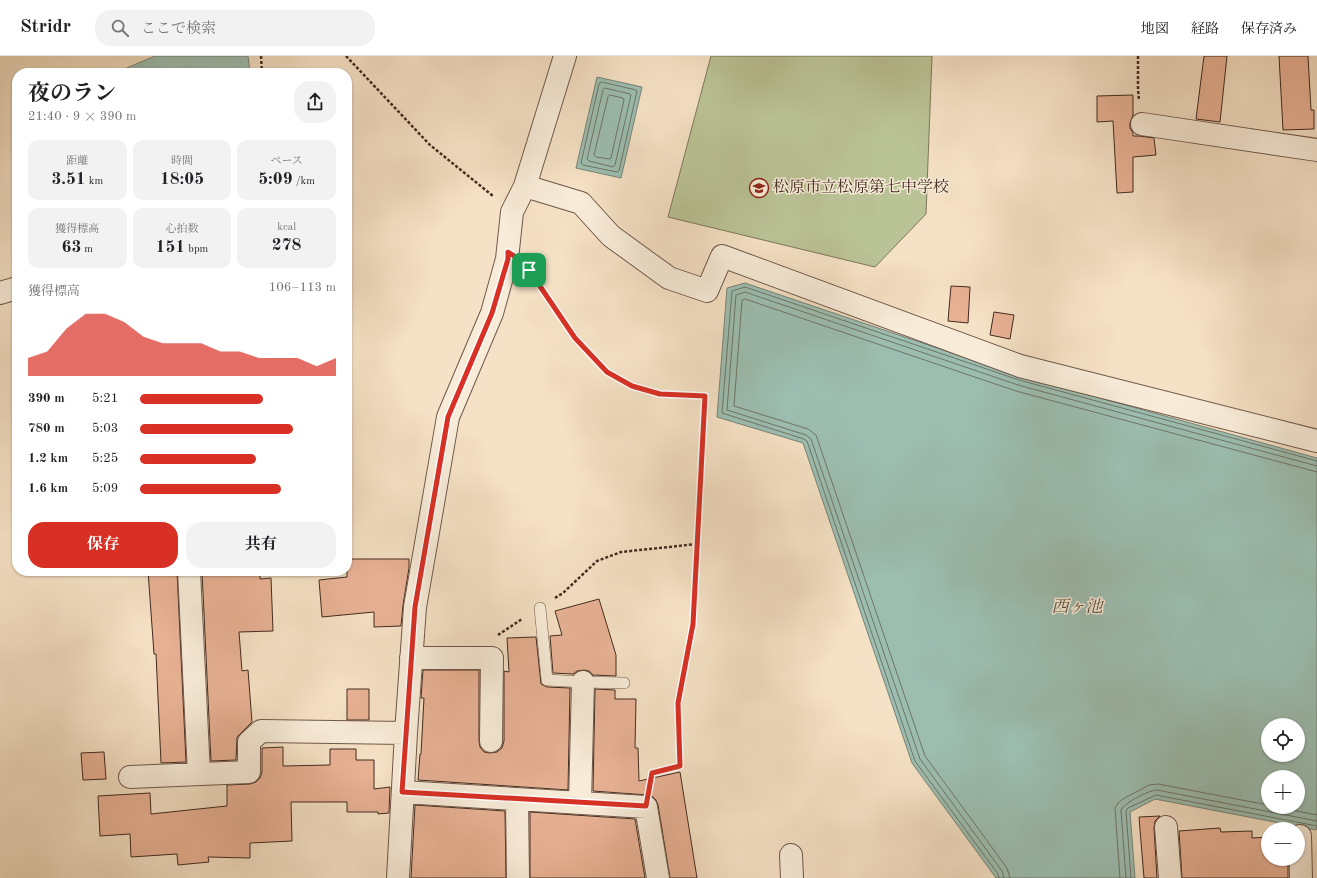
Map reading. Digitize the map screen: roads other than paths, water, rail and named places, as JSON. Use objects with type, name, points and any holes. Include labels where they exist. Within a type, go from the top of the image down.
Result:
[{"type":"street","points":[[398,878],[402,792],[415,607],[448,417],[492,313],[508,259],[512,212],[524,186],[565,56]]},
{"type":"street","points":[[1142,124],[1317,150]]},
{"type":"street","points":[[524,186],[581,203],[611,236],[669,278],[707,292],[722,256],[1020,366],[1317,442]]},
{"type":"street","points":[[0,293],[12,289]]},
{"type":"street","points":[[189,576],[199,774]]},
{"type":"street","points":[[411,658],[492,658],[491,741]]},
{"type":"street","points":[[580,803],[584,682]]},
{"type":"street","points":[[130,777],[249,772],[249,742],[261,732],[406,733]]},
{"type":"street","points":[[402,792],[646,806],[658,878]]},
{"type":"street","points":[[516,799],[518,878]]},
{"type":"street","points":[[1166,827],[1170,878]]},
{"type":"street","points":[[791,855],[792,878]]},
{"type":"street","points":[[1301,866],[1301,878]]},
{"type":"lane","points":[[540,608],[547,680],[624,683]]},
{"type":"water","points":[[155,56],[248,56],[249,68],[127,68]]},
{"type":"water","points":[[597,77],[642,87],[621,178],[576,168]]},
{"type":"water","name":"西ヶ池","points":[[745,283],[1020,376],[1317,458],[1316,830],[1305,828],[1305,822],[1274,822],[1155,799],[1130,812],[1135,878],[996,878],[912,763],[803,443],[717,417],[727,288]]},
{"type":"place","name":"松原市立松原第七中学校","points":[[759,188]]}]
